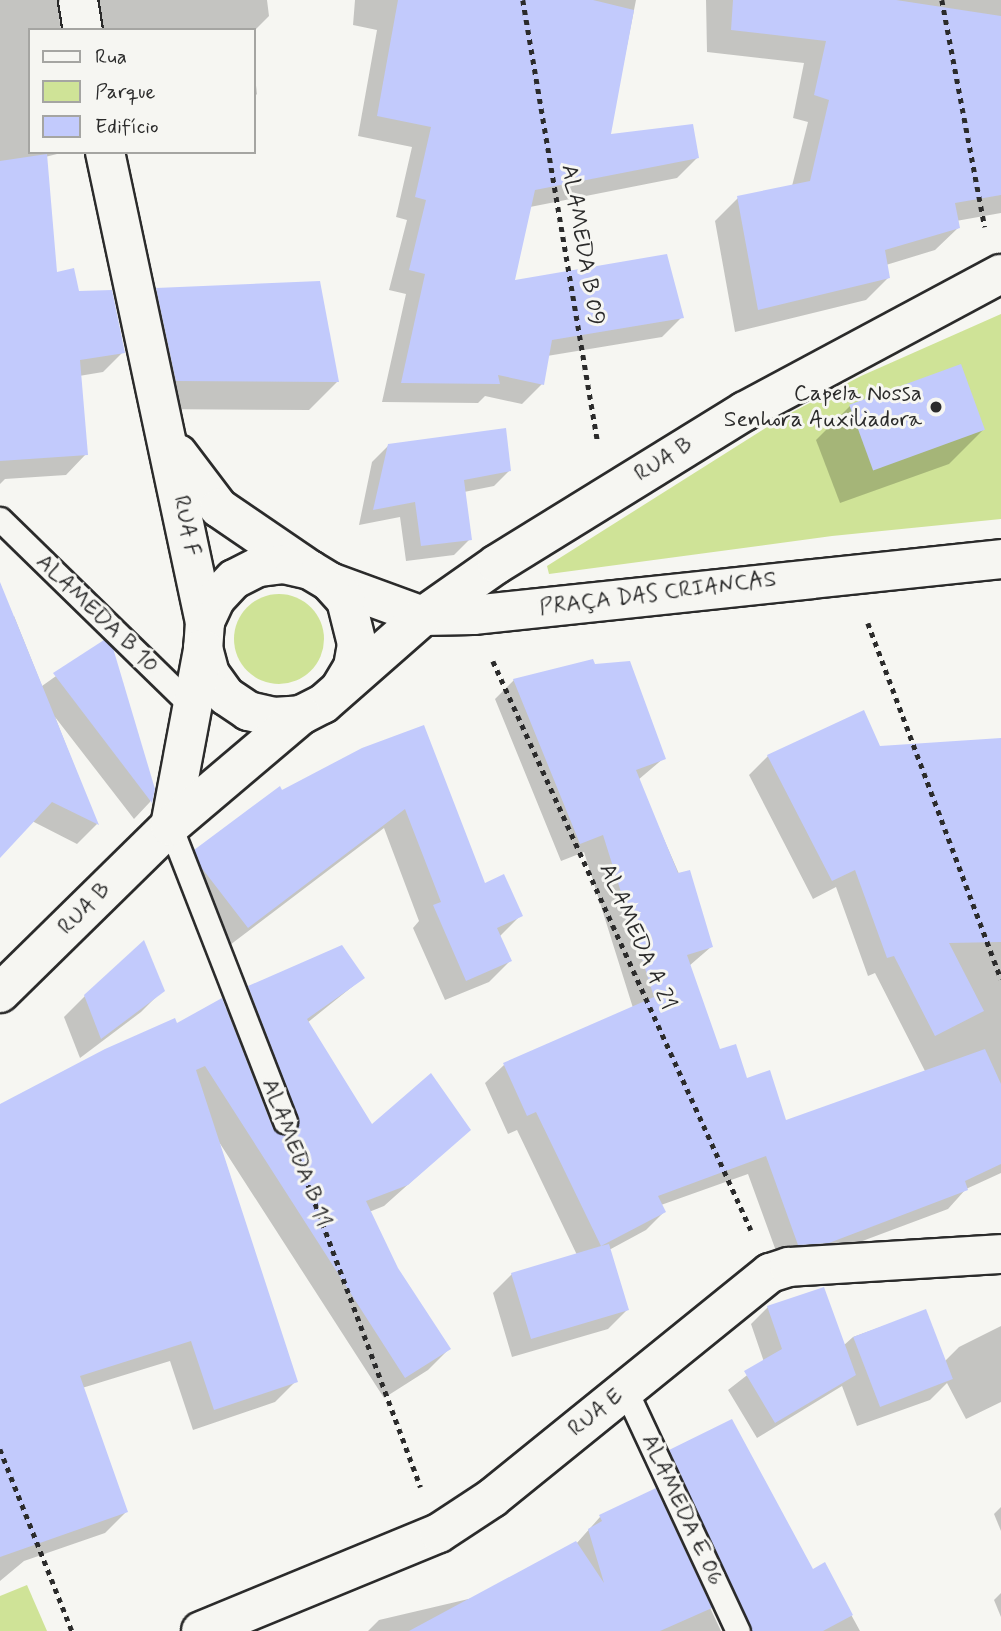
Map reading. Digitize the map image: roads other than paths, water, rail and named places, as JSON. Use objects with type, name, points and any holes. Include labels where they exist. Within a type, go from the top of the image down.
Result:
[{"type":"street","points":[[78,0],[83,28]]},
{"type":"street","name":"RUA F","points":[[105,154],[204,635]]},
{"type":"street","name":"RUA B","points":[[423,616],[607,496],[745,411],[998,275]]},
{"type":"street","points":[[164,432],[219,508],[320,576],[345,600],[355,621],[353,667],[341,687]]},
{"type":"street","name":"PRAÇA DAS CRIANCAS","points":[[423,616],[473,615],[849,572],[1001,559]]},
{"type":"street","points":[[170,826],[195,709],[204,635],[216,598],[234,579],[258,567],[284,564],[423,616],[323,704],[301,715],[274,717],[248,711],[226,696],[210,674],[204,635]]},
{"type":"street","name":"RUA B","points":[[0,993],[170,826],[301,715]]},
{"type":"street","name":"RUA E","points":[[201,1631],[439,1533],[492,1498],[770,1273],[789,1268],[1001,1254]]},
{"type":"lane","name":"ALAMEDA B 10","points":[[0,519],[195,709]]},
{"type":"lane","name":"ALAMEDA B 11","points":[[170,826],[285,1121]]},
{"type":"lane","name":"ALAMEDA E 06","points":[[625,1390],[738,1631]]},
{"type":"place","name":"Capela Nossa Senhora Auxiliadora","points":[[936,407]]}]
